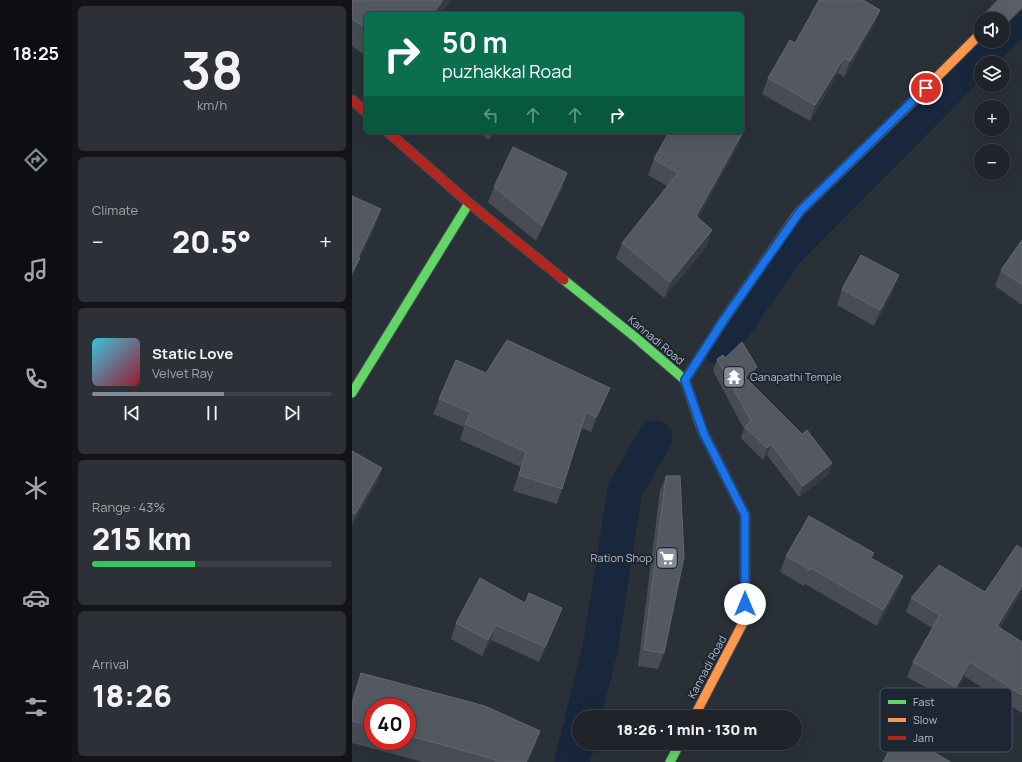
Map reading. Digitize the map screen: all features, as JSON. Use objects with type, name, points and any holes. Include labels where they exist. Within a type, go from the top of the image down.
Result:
[{"type":"street","points":[[1002,12],[1014,0]]},
{"type":"street","points":[[685,380],[723,321],[801,210],[974,40]]},
{"type":"street","points":[[352,100],[364,110]]},
{"type":"street","name":"Kannadi Road","points":[[390,134],[469,203],[641,342],[685,380],[704,434],[745,515],[745,619],[698,710]]},
{"type":"street","points":[[352,393],[469,203]]},
{"type":"street","points":[[670,762],[676,750]]},
{"type":"building","points":[[352,0],[443,0],[434,12],[364,12],[364,27],[352,19]]},
{"type":"building","points":[[819,0],[863,0],[880,10],[850,61],[844,58],[815,105],[768,78],[790,40],[795,43]]},
{"type":"building","points":[[668,134],[742,134],[696,216],[712,230],[670,282],[622,243],[678,173],[654,159]]},
{"type":"building","points":[[513,147],[567,173],[542,226],[494,187]]},
{"type":"building","points":[[352,196],[381,209],[352,273]]},
{"type":"building","points":[[1022,240],[1022,285],[1001,270]]},
{"type":"building","points":[[861,255],[899,275],[880,310],[842,289]]},
{"type":"building","points":[[507,340],[610,388],[596,417],[586,412],[562,489],[519,475],[526,452],[465,424],[471,412],[439,399],[456,360],[486,373]]},
{"type":"building","points":[[742,342],[757,367],[745,377],[802,434],[807,430],[832,463],[803,486],[771,444],[767,448],[745,427],[751,421],[717,359],[723,355],[725,358]]},
{"type":"building","points":[[352,451],[382,468],[355,514],[352,512]]},
{"type":"building","points":[[666,476],[680,476],[684,557],[664,653],[644,650]]},
{"type":"building","points":[[809,516],[874,553],[871,558],[903,576],[883,610],[811,568],[810,570],[786,556]]},
{"type":"building","points":[[1017,545],[1022,549],[1022,586],[997,626],[1022,642],[1022,695],[970,662],[956,687],[913,662],[940,615],[911,598],[939,565],[985,592]]},
{"type":"building","points":[[480,578],[525,603],[529,593],[562,608],[545,647],[496,625],[488,640],[456,623]]},
{"type":"building","points":[[361,673],[485,706],[540,731],[526,762],[499,762],[490,758],[416,737],[416,698],[364,698],[364,724],[352,721],[352,706]]},
{"type":"building","points":[[889,752],[933,752],[951,762],[883,762]]},
{"type":"waterway","points":[[1010,26],[1022,14]]},
{"type":"waterway","points":[[720,347],[786,252],[988,48]]},
{"type":"waterway","points":[[585,710],[600,650],[625,490],[655,438]]},
{"type":"waterway","points":[[572,762],[575,750]]},
{"type":"traffic: fast","points":[[352,393],[469,203]]},
{"type":"traffic: fast","points":[[564,280],[635,337],[685,380],[701,427]]},
{"type":"traffic: fast","points":[[670,762],[676,750]]},
{"type":"traffic: slow","points":[[794,219],[801,210],[974,40]]},
{"type":"traffic: slow","points":[[698,710],[745,619],[745,572]]},
{"type":"traffic: jam","points":[[352,100],[364,110]]},
{"type":"traffic: jam","points":[[390,134],[469,203],[564,280]]},
{"type":"traffic: jam","points":[[685,380],[723,321],[794,219]]},
{"type":"traffic: jam","points":[[701,427],[745,515],[745,572]]},
{"type":"place","name":"Ganapathi Temple","points":[[734,377]]},
{"type":"place","name":"Ration Shop","points":[[667,558]]},
{"type":"route","points":[[745,604],[745,515],[704,434],[685,380],[723,321],[801,210],[926,88]]}]
